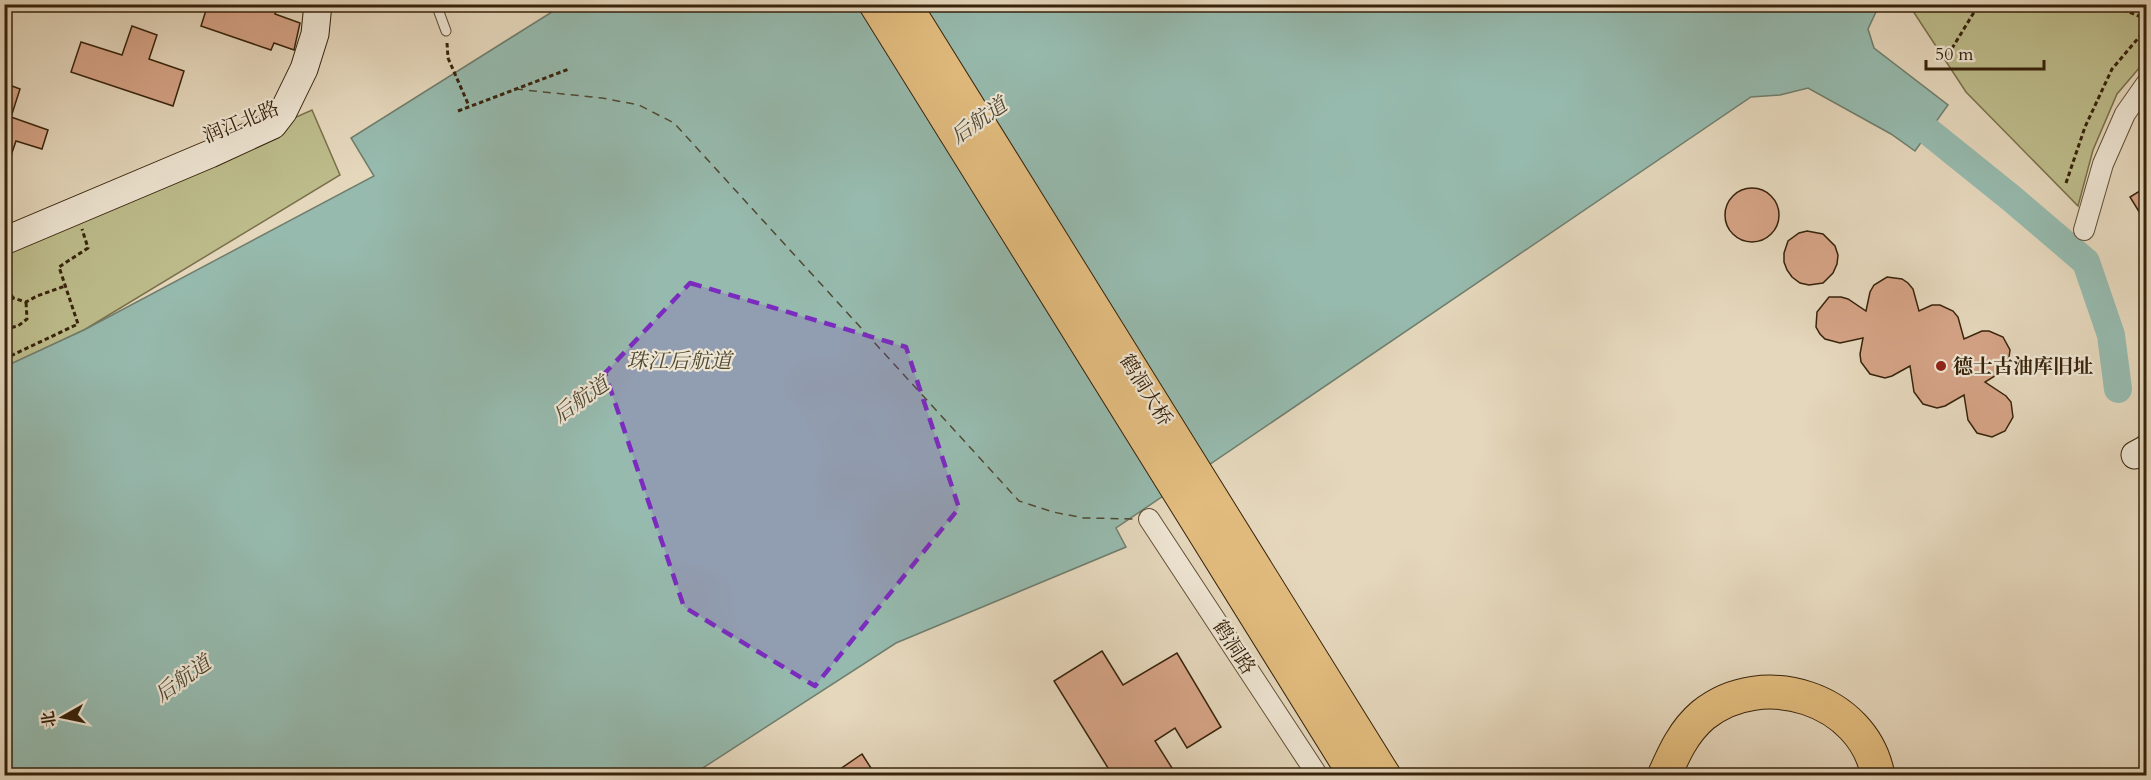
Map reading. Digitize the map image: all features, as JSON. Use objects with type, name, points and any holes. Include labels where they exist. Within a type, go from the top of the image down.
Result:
[{"type":"highway","points":[[1664,776],[1685,734],[1704,714],[1730,700],[1769,691],[1807,697],[1845,720],[1865,743],[1878,776]]},
{"type":"main road","name":"鹤洞大桥","points":[[874,4],[1354,776]]},
{"type":"main road","name":"鹤洞大桥","points":[[906,4],[1386,776]]},
{"type":"street","points":[[287,102],[304,69],[310,51],[315,34],[318,4]]},
{"type":"street","points":[[2084,230],[2103,164],[2125,114],[2146,84]]},
{"type":"street","name":"润江北路","points":[[4,241],[264,131],[278,119],[287,102]]},
{"type":"street","name":"润江北路","points":[[4,222],[287,102]]},
{"type":"street","name":"鹤洞路","points":[[1149,519],[1318,776]]},
{"type":"lane","points":[[436,4],[446,31]]},
{"type":"path","points":[[1901,11],[1911,4]]},
{"type":"path","points":[[1948,55],[1979,4]]},
{"type":"path","points":[[2109,4],[2146,19]]},
{"type":"path","points":[[2066,183],[2085,127],[2112,69],[2146,28]]},
{"type":"path","points":[[448,58],[469,106]]},
{"type":"path","points":[[458,111],[569,69]]},
{"type":"path","points":[[4,359],[78,324],[59,267],[88,248],[76,210]]},
{"type":"path","points":[[4,282],[13,298],[26,302],[65,286]]},
{"type":"path","points":[[4,303],[13,298]]},
{"type":"path","points":[[4,329],[18,326],[27,319],[26,302]]},
{"type":"highlighted area","points":[[690,283],[906,347],[959,508],[815,686],[684,607],[605,373]]},
{"type":"shaded area","points":[[1909,5],[2146,5],[2146,60],[2117,94],[2093,150],[2078,206],[1966,92]]},
{"type":"shaded area","points":[[312,110],[340,175],[84,330],[5,367],[4,247]]},
{"type":"water","name":"珠江后航道","points":[[563,5],[1888,5],[1876,12],[1868,29],[1874,48],[1948,105],[1915,151],[1891,134],[1808,88],[1780,95],[1751,97],[1116,528],[1126,547],[896,643],[692,775],[5,775],[4,367],[84,330],[374,176],[351,138]]},
{"type":"building","points":[[208,4],[234,4],[247,9],[248,4],[278,4],[275,14],[300,23],[294,50],[274,43],[271,50],[201,26]]},
{"type":"building","points":[[132,26],[157,35],[149,59],[184,71],[173,106],[71,72],[81,42],[122,55]]},
{"type":"building","points":[[4,83],[20,89],[11,117],[48,130],[42,149],[16,141],[7,167],[4,166]]},
{"type":"building","points":[[2146,187],[2146,223],[2130,197]]},
{"type":"building","points":[[1752,188],[1762,190],[1771,196],[1777,205],[1779,215],[1777,225],[1771,234],[1762,240],[1752,242],[1742,240],[1733,234],[1727,225],[1725,215],[1727,205],[1733,196],[1742,190]]},
{"type":"building","points":[[1807,231],[1823,234],[1835,246],[1838,255],[1833,273],[1823,283],[1809,285],[1800,283],[1792,277],[1784,262],[1788,241],[1799,233]]},
{"type":"building","points":[[1887,277],[1902,279],[1908,283],[1913,289],[1919,311],[1932,305],[1940,305],[1953,311],[1958,317],[1964,339],[1982,331],[1989,331],[2003,337],[2010,350],[2008,365],[2003,371],[1985,382],[2011,402],[2013,417],[2005,431],[1992,437],[1977,433],[1968,420],[1964,395],[1937,408],[1923,404],[1914,392],[1910,366],[1885,378],[1870,374],[1861,362],[1863,338],[1840,343],[1825,339],[1820,334],[1816,327],[1817,312],[1829,297],[1848,299],[1866,311],[1874,285]]},
{"type":"building","points":[[1102,651],[1123,685],[1177,653],[1221,727],[1187,748],[1175,728],[1155,741],[1177,776],[1113,776],[1054,681]]},
{"type":"building","points":[[862,754],[876,776],[830,776]]},
{"type":"waterway","points":[[1929,132],[2086,262],[2111,335],[2118,389]]},
{"type":"ferry route","points":[[515,89],[602,98],[639,105],[674,123],[1019,501],[1053,512],[1084,518],[1139,519]]},
{"type":"place","name":"德士古油库旧址","points":[[1941,366]]},
{"type":"water label","name":"后航道","points":[[979,121]]},
{"type":"water label","name":"后航道","points":[[581,400]]},
{"type":"water label","name":"后航道","points":[[183,679]]}]
